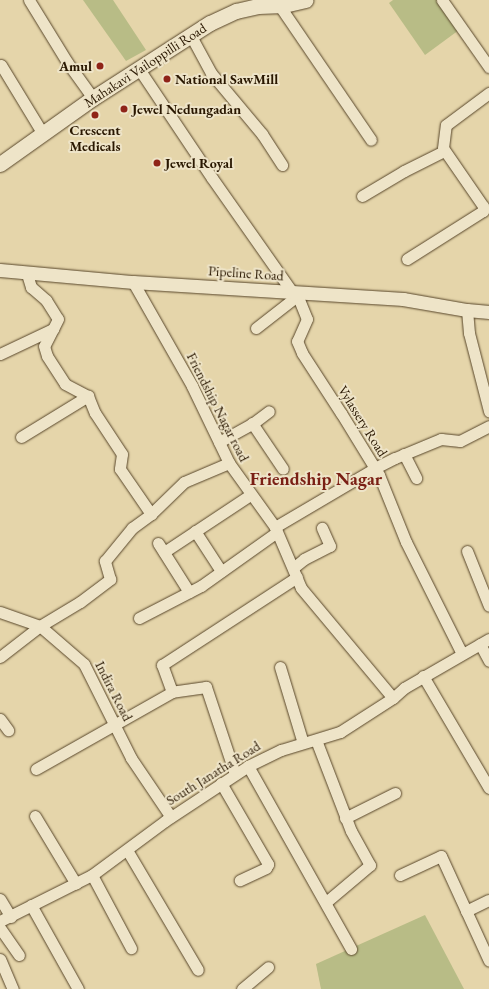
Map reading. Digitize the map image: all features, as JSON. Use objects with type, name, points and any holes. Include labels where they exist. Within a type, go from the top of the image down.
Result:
[{"type":"main road","name":"Mahakavi Vailoppilli Road","points":[[0,164],[93,98],[191,36],[235,6],[257,3],[279,5],[305,0]]},
{"type":"street","points":[[29,0],[67,62],[93,98]]},
{"type":"street","points":[[442,0],[489,67]]},
{"type":"street","points":[[279,5],[372,140]]},
{"type":"street","points":[[191,36],[211,73],[262,134],[282,165]]},
{"type":"street","points":[[0,66],[1,65],[43,134]]},
{"type":"street","name":"Vylassery Road","points":[[138,69],[212,178],[295,293],[307,319],[297,340],[302,354],[374,468],[406,542],[462,654]]},
{"type":"street","points":[[407,259],[483,211],[483,206],[443,148],[446,125],[489,93]]},
{"type":"street","points":[[362,196],[404,171],[444,151]]},
{"type":"street","name":"Pipeline Road","points":[[0,270],[27,274],[133,282],[403,299],[467,310],[489,312]]},
{"type":"street","points":[[27,274],[31,287],[46,300],[58,319],[44,346],[47,356],[65,384],[88,396],[106,433],[122,454],[120,469],[151,514]]},
{"type":"street","name":"Friendship Nagar road","points":[[133,282],[192,386],[228,463],[276,529],[301,588],[322,615],[393,698]]},
{"type":"street","points":[[256,328],[295,293]]},
{"type":"street","points":[[467,310],[469,333],[489,411]]},
{"type":"street","points":[[0,354],[53,329]]},
{"type":"street","points":[[21,437],[88,396]]},
{"type":"street","points":[[219,442],[252,423],[269,411]]},
{"type":"street","points":[[252,423],[283,470]]},
{"type":"street","points":[[139,618],[189,592],[221,571],[276,529],[374,468],[441,439],[460,442],[489,426]]},
{"type":"street","points":[[404,454],[416,478]]},
{"type":"street","points":[[0,657],[40,626],[80,602],[110,579],[105,562],[132,528],[151,514],[184,482],[228,463]]},
{"type":"street","points":[[189,592],[161,547],[195,531],[250,495]]},
{"type":"street","points":[[172,692],[162,665],[295,573],[304,558],[330,546],[322,528]]},
{"type":"street","points":[[195,531],[221,571]]},
{"type":"street","points":[[467,551],[489,606]]},
{"type":"street","name":"Indira Road","points":[[0,612],[40,626],[84,664],[131,758],[171,817]]},
{"type":"street","points":[[484,642],[489,660]]},
{"type":"street","name":"South Janatha Road","points":[[0,921],[11,917],[31,905],[92,875],[171,817],[248,766],[281,750],[340,732],[393,698],[404,688],[423,676],[484,642]]},
{"type":"street","points":[[280,667],[303,743]]},
{"type":"street","points":[[423,676],[489,788]]},
{"type":"street","points":[[36,769],[172,692],[206,687],[235,774]]},
{"type":"street","points":[[0,719],[8,730]]},
{"type":"street","points":[[316,740],[345,818],[370,865],[326,902]]},
{"type":"street","points":[[248,766],[326,902],[351,949]]},
{"type":"street","points":[[221,783],[268,864],[266,868],[240,880]]},
{"type":"street","points":[[345,818],[395,794]]},
{"type":"street","points":[[35,816],[76,884]]},
{"type":"street","points":[[127,850],[198,970]]},
{"type":"street","points":[[400,875],[441,856],[489,961]]},
{"type":"street","points":[[92,875],[131,948]]},
{"type":"street","points":[[0,899],[11,917]]},
{"type":"street","points":[[466,911],[489,900]]},
{"type":"street","points":[[31,905],[78,989]]},
{"type":"street","points":[[0,928],[19,955]]},
{"type":"street","points":[[0,959],[13,989]]},
{"type":"street","points":[[242,989],[268,967]]},
{"type":"green space","points":[[83,0],[113,0],[146,50],[126,61]]},
{"type":"green space","points":[[393,0],[438,0],[459,30],[425,55],[389,3]]},
{"type":"green space","points":[[425,915],[464,989],[321,989],[316,964]]},
{"type":"place","name":"Amul","points":[[100,66]]},
{"type":"place","name":"National SawMill","points":[[167,79]]},
{"type":"place","name":"Jewel Nedungadan","points":[[124,109]]},
{"type":"place","name":"Crescent Medicals","points":[[95,115]]},
{"type":"place","name":"Jewel Royal","points":[[157,163]]},
{"type":"district","name":"Friendship Nagar","points":[[316,479]]}]
